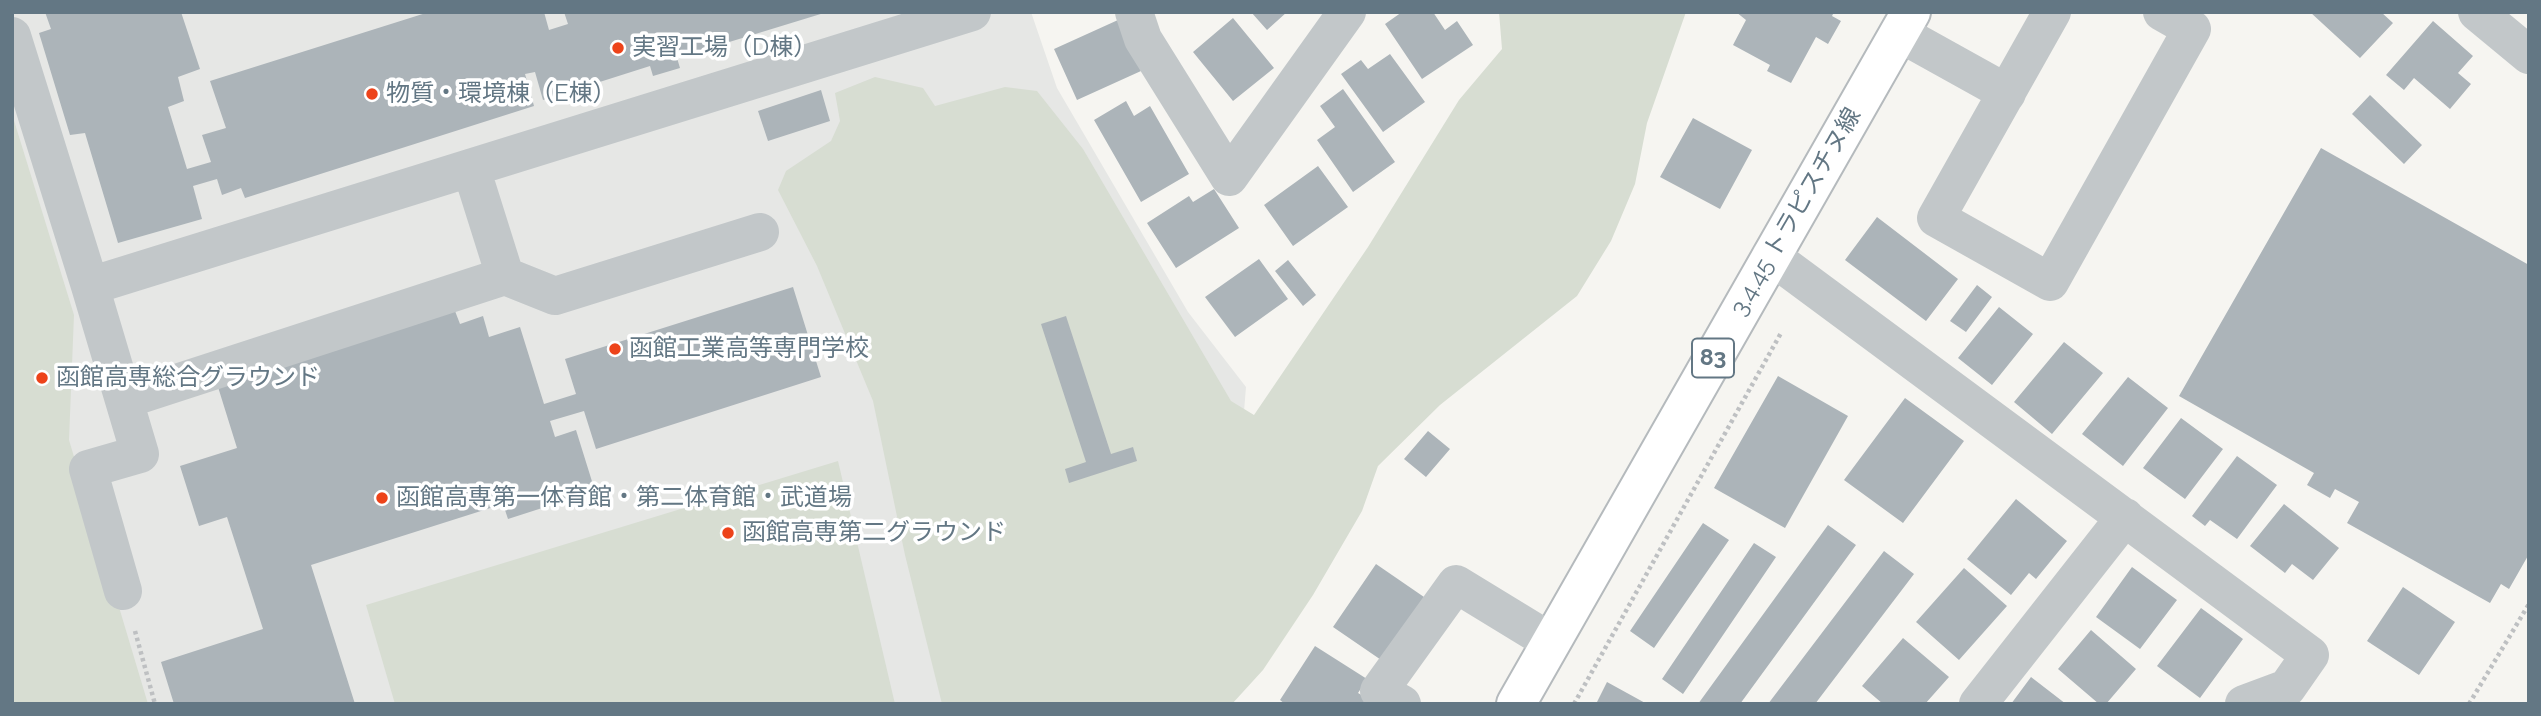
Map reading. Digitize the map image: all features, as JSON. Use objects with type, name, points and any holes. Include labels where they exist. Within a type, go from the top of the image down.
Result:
[{"type":"main road","name":"3.4.45 トラピスチヌ線","points":[[1516,704],[1905,22]]},
{"type":"street","points":[[90,286],[972,12]]},
{"type":"street","points":[[1134,12],[1143,38],[1229,177],[1347,12]]},
{"type":"street","points":[[2052,12],[1937,218],[2050,282],[2192,29],[2162,12]]},
{"type":"street","points":[[2477,12],[2529,55]]},
{"type":"street","points":[[1905,22],[2007,93],[2005,96]]},
{"type":"street","points":[[12,36],[140,454],[88,469],[124,591]]},
{"type":"street","points":[[471,168],[505,276]]},
{"type":"street","points":[[124,400],[505,276],[555,296],[760,232]]},
{"type":"street","points":[[1771,256],[2310,655],[2287,688],[2244,704]]},
{"type":"street","points":[[1978,704],[2125,517]]},
{"type":"street","points":[[1402,704],[1379,691],[1456,584],[1551,642]]},
{"type":"path","points":[[124,591],[155,704]]},
{"type":"path","points":[[2469,704],[2529,604]]},
{"type":"shaded area","name":"函館工業高等専門学校","points":[[12,12],[1031,12],[1057,88],[1188,312],[1246,387],[1220,704],[12,704]]},
{"type":"shaded area","points":[[1499,12],[1686,12],[1647,123],[1635,184],[1611,241],[1577,296],[1440,405],[1378,466],[1362,511],[1313,595],[1263,670],[1232,704],[942,704],[905,555],[873,401],[817,266],[778,190],[786,171],[831,141],[840,121],[835,93],[875,77],[923,88],[935,106],[1005,87],[1037,91],[1083,149],[1231,401],[1254,415],[1368,247],[1459,100],[1502,49]]},
{"type":"shaded area","name":"函館高専総合グラウンド","points":[[12,114],[74,315],[69,440],[148,704],[12,704]]},
{"type":"shaded area","name":"函館高専第二グラウンド","points":[[838,461],[895,704],[395,704],[366,605]]},
{"type":"building","points":[[45,12],[181,12],[200,69],[178,77],[184,101],[168,107],[187,169],[211,162],[202,135],[226,128],[210,81],[429,12],[544,12],[549,30],[568,24],[564,12],[824,13],[677,58],[680,68],[653,76],[650,66],[543,100],[535,72],[525,74],[534,106],[245,198],[241,188],[222,195],[217,179],[193,186],[202,219],[118,243],[85,133],[70,135],[39,33],[51,29]]},
{"type":"building","points":[[1251,12],[1287,12],[1267,30]]},
{"type":"building","points":[[1402,12],[1433,12],[1445,30],[1457,21],[1473,45],[1422,79],[1385,24]]},
{"type":"building","points":[[1736,12],[1834,12],[1832,16],[1841,21],[1828,44],[1816,37],[1791,83],[1767,71],[1770,65],[1733,45],[1746,20]]},
{"type":"building","points":[[2310,12],[2381,12],[2393,23],[2360,58]]},
{"type":"building","points":[[1233,18],[1274,68],[1233,101],[1193,52]]},
{"type":"building","points":[[1118,20],[1141,71],[1077,100],[1054,49]]},
{"type":"building","points":[[2433,21],[2473,56],[2458,73],[2471,84],[2450,109],[2414,78],[2404,90],[2386,75]]},
{"type":"building","points":[[1390,54],[1425,102],[1383,132],[1341,74],[1361,60],[1368,69]]},
{"type":"building","points":[[1343,89],[1395,162],[1353,192],[1317,140],[1335,127],[1320,106]]},
{"type":"building","points":[[821,90],[830,121],[768,141],[758,111]]},
{"type":"building","points":[[2370,95],[2422,145],[2404,164],[2352,114]]},
{"type":"building","points":[[1126,101],[1134,116],[1150,106],[1189,174],[1141,202],[1094,120]]},
{"type":"building","points":[[1693,118],[1752,150],[1720,209],[1660,177]]},
{"type":"building","points":[[2321,148],[2529,265],[2529,554],[2509,589],[2501,584],[2490,603],[2347,523],[2359,502],[2335,489],[2330,498],[2307,485],[2314,473],[2179,396]]},
{"type":"building","points":[[1318,166],[1348,207],[1293,246],[1264,205]]},
{"type":"building","points":[[1214,189],[1239,228],[1176,268],[1147,223],[1189,196],[1193,202]]},
{"type":"building","points":[[1877,217],[1958,279],[1926,321],[1845,260]]},
{"type":"building","points":[[1259,259],[1288,299],[1235,337],[1205,297]]},
{"type":"building","points":[[1288,260],[1316,295],[1303,306],[1275,271]]},
{"type":"building","points":[[1977,285],[1992,297],[1966,332],[1950,321]]},
{"type":"building","name":"函館高専第一体育館・第二体育館・武道場","points":[[793,287],[821,377],[596,449],[584,411],[550,421],[555,437],[576,430],[595,491],[508,519],[503,504],[311,565],[355,704],[174,704],[161,662],[263,629],[227,517],[199,526],[180,466],[237,448],[218,387],[455,311],[460,324],[483,316],[489,337],[520,327],[544,404],[576,394],[565,359]]},
{"type":"building","points":[[1999,307],[2033,334],[1992,385],[1958,358]]},
{"type":"building","points":[[1066,316],[1111,454],[1133,447],[1137,461],[1069,483],[1065,469],[1086,462],[1041,324]]},
{"type":"building","points":[[2064,342],[2103,373],[2052,434],[2014,402]]},
{"type":"building","points":[[1778,376],[1848,416],[1785,528],[1714,488]]},
{"type":"building","points":[[2128,377],[2168,408],[2123,466],[2082,434]]},
{"type":"building","points":[[1905,398],[1964,441],[1903,523],[1844,480]]},
{"type":"building","points":[[2181,418],[2223,449],[2185,499],[2143,468]]},
{"type":"building","points":[[1428,431],[1450,449],[1426,477],[1404,459]]},
{"type":"building","points":[[2237,456],[2277,485],[2237,539],[2210,520],[2205,526],[2192,516]]},
{"type":"building","points":[[2016,499],[2067,541],[2036,579],[2029,573],[2011,595],[1967,559]]},
{"type":"building","points":[[2284,504],[2339,548],[2313,580],[2292,564],[2285,573],[2250,546]]},
{"type":"building","points":[[1703,523],[1729,540],[1654,648],[1630,631]]},
{"type":"building","points":[[1828,525],[1856,545],[1740,704],[1698,704]]},
{"type":"building","points":[[1754,543],[1776,557],[1683,694],[1662,679]]},
{"type":"building","points":[[1884,551],[1914,574],[1815,704],[1768,704]]},
{"type":"building","points":[[1376,564],[1424,597],[1387,664],[1333,627]]},
{"type":"building","points":[[2132,567],[2177,600],[2140,649],[2096,617]]},
{"type":"building","points":[[1964,568],[2007,606],[1959,660],[1916,622]]},
{"type":"building","points":[[2403,587],[2455,622],[2419,675],[2367,641]]},
{"type":"building","points":[[2201,608],[2243,639],[2200,698],[2157,666]]},
{"type":"building","points":[[2091,630],[2136,669],[2106,704],[2099,704],[2058,669]]},
{"type":"building","points":[[1903,638],[1949,677],[1925,704],[1883,704],[1862,686]]},
{"type":"building","points":[[1315,646],[1367,679],[1358,693],[1370,700],[1368,704],[1285,704],[1280,700]]},
{"type":"building","points":[[2031,677],[2066,704],[2011,704]]},
{"type":"building","points":[[1607,682],[1647,704],[1596,704]]},
{"type":"place","name":"実習工場（D棟）","points":[[618,48]]},
{"type":"place","name":"物質・環境棟（E棟）","points":[[372,94]]},
{"type":"place","name":"函館工業高等専門学校","points":[[615,349]]},
{"type":"place","name":"函館高専総合グラウンド","points":[[42,378]]},
{"type":"place","name":"函館高専第一体育館・第二体育館・武道場","points":[[382,498]]},
{"type":"place","name":"函館高専第二グラウンド","points":[[728,533]]}]
